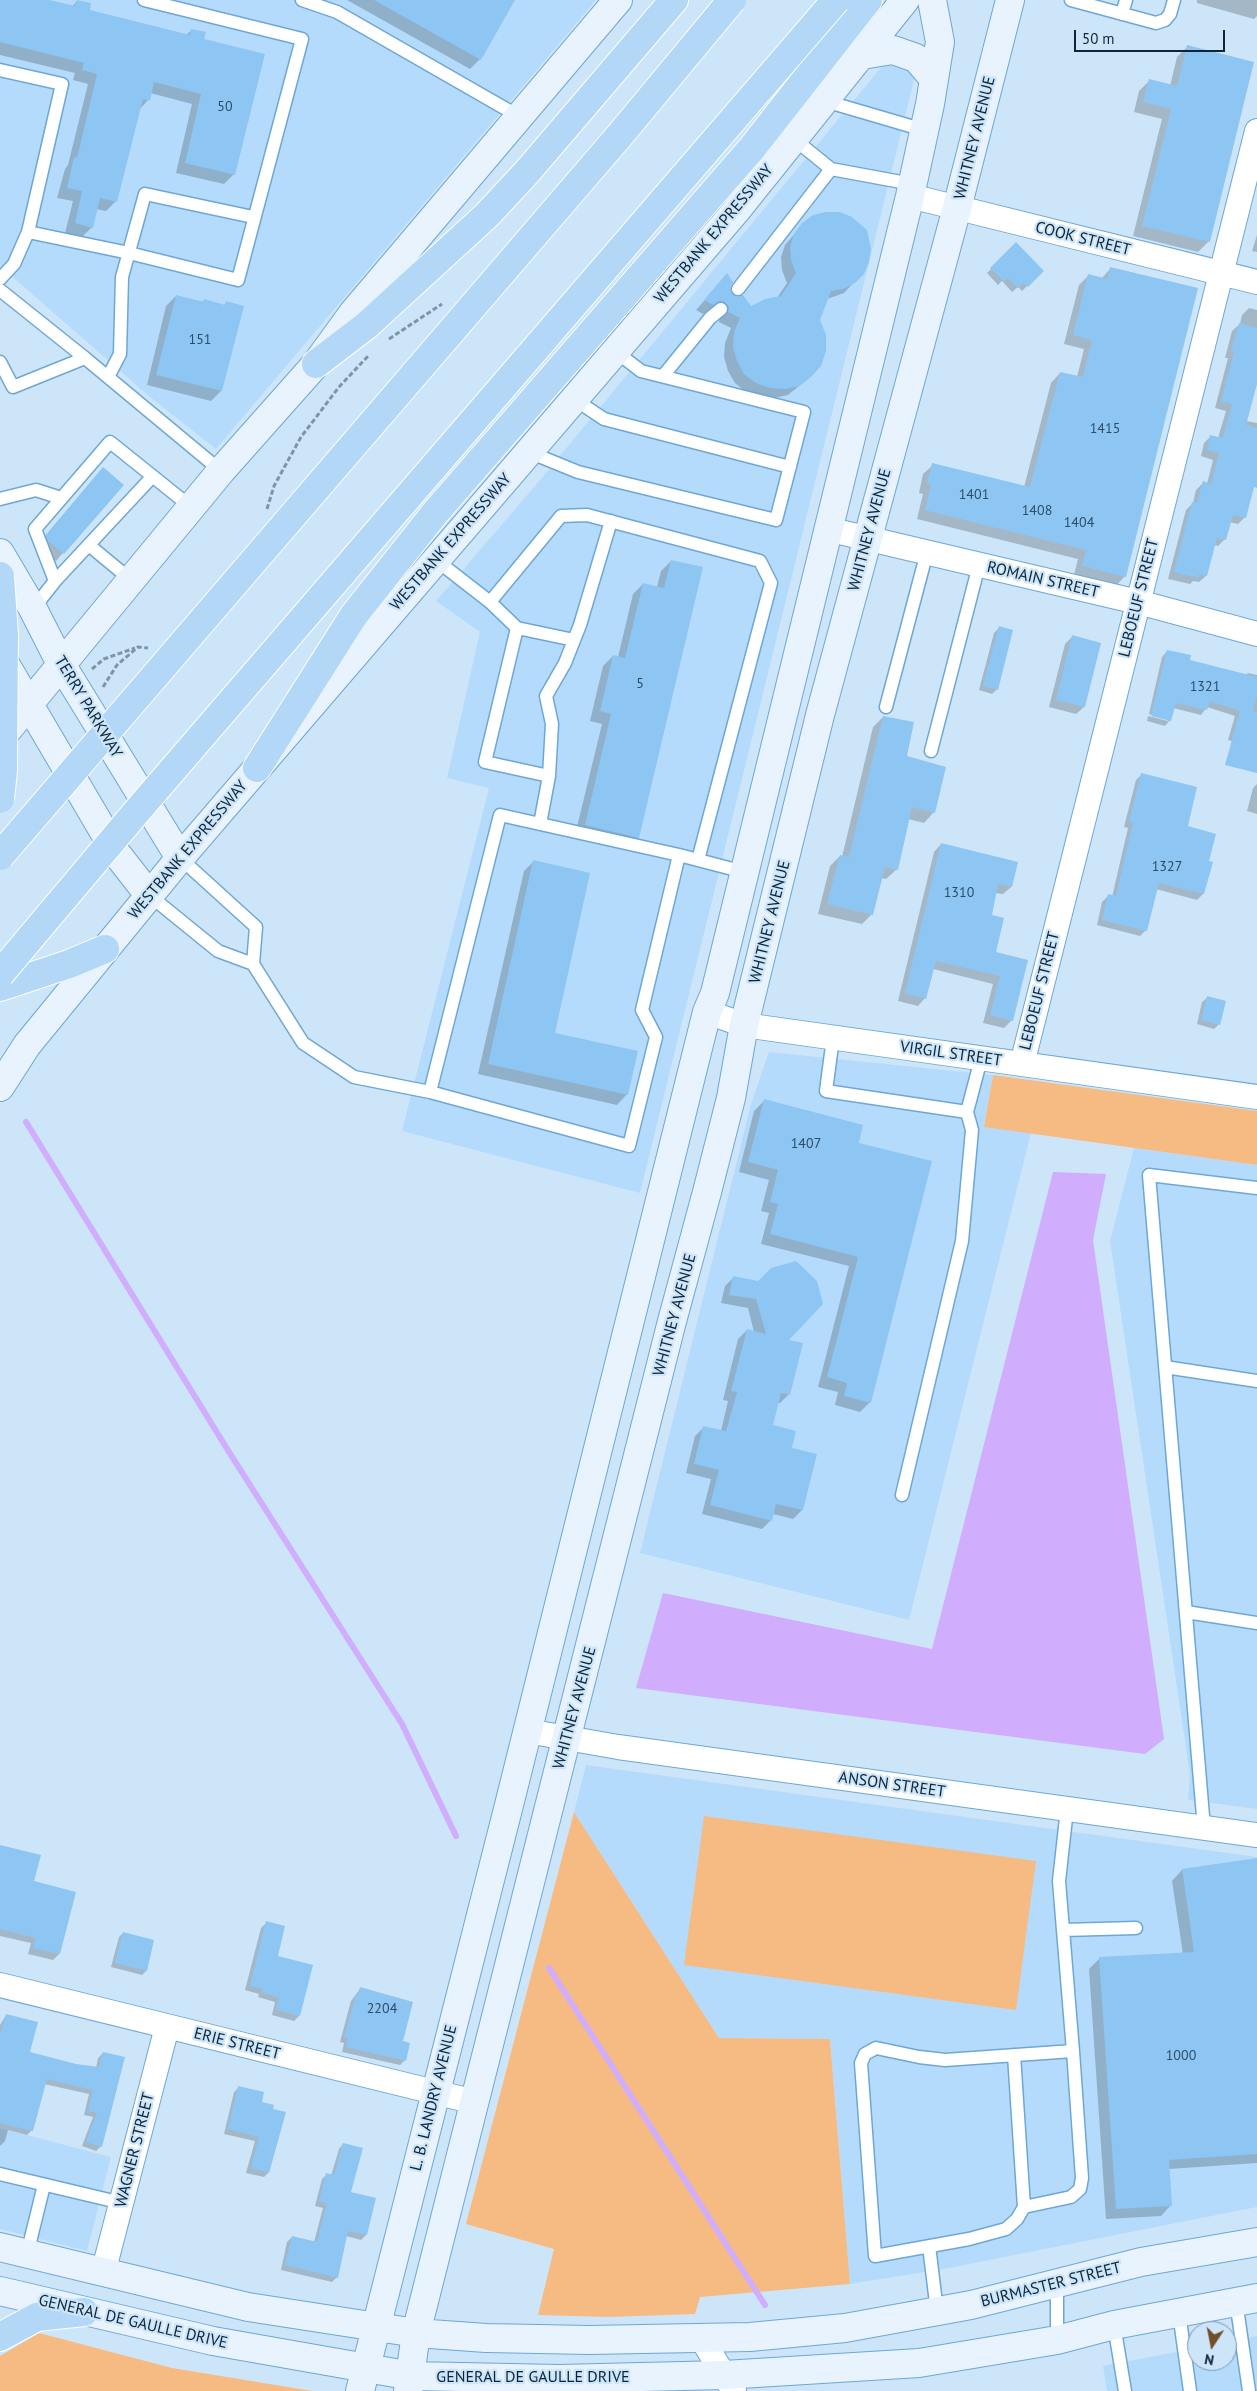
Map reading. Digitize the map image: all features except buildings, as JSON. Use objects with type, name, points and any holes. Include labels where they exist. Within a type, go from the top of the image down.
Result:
[{"type":"highway","points":[[316,364],[367,325],[487,215],[527,172],[674,0]]},
{"type":"highway","points":[[0,856],[620,135],[732,0]]},
{"type":"highway","points":[[0,974],[138,810],[836,0]]},
{"type":"highway","points":[[257,768],[354,615],[436,513],[752,148],[868,0]]},
{"type":"highway","points":[[0,576],[4,645],[3,771],[0,799]]},
{"type":"highway","points":[[0,987],[69,964],[105,948]]},
{"type":"highway","points":[[0,2337],[37,2317],[84,2312]]},
{"type":"street","name":"WESTBANK EXPRESSWAY","points":[[0,1086],[27,1045],[180,858],[615,351],[794,139],[906,0]]},
{"type":"street","points":[[527,1732],[707,1012],[715,993],[911,190],[940,42],[932,0]]},
{"type":"street","name":"WHITNEY AVENUE","points":[[474,2102],[671,1325],[710,1183],[731,1098],[744,1025],[820,715],[957,208],[1010,0]]},
{"type":"street","points":[[0,739],[221,471],[316,364],[353,313],[520,117],[612,2]]},
{"type":"street","points":[[862,55],[893,50],[916,58],[934,79]]},
{"type":"street","name":"LEBOEUF STREET","points":[[1022,1064],[1257,131]]},
{"type":"street","name":"COOK STREET","points":[[911,190],[957,208],[1257,282]]},
{"type":"street","name":"ROMAIN STREET","points":[[827,529],[1138,602],[1257,634]]},
{"type":"street","name":"TERRY PARKWAY","points":[[0,553],[33,609],[61,664],[180,858]]},
{"type":"street","points":[[0,655],[117,854],[150,895]]},
{"type":"street","name":"VIRGIL STREET","points":[[707,1012],[744,1025],[1257,1097]]},
{"type":"street","name":"ANSON STREET","points":[[527,1732],[1257,1835]]},
{"type":"street","name":"L. B. LANDRY AVENUE","points":[[363,2380],[527,1732]]},
{"type":"street","name":"ERIE STREET","points":[[0,1985],[434,2094],[474,2102]]},
{"type":"street","name":"WAGNER STREET","points":[[104,2273],[167,2026]]},
{"type":"street","points":[[410,2383],[416,2332],[474,2102]]},
{"type":"street","name":"BURMASTER STREET","points":[[701,2338],[750,2337],[845,2328],[936,2311],[1057,2284],[1141,2262],[1257,2242]]},
{"type":"street","points":[[0,2247],[248,2307],[416,2332],[526,2339],[701,2338],[729,2383]]},
{"type":"street","name":"GENERAL DE GAULLE DRIVE","points":[[0,2291],[213,2341],[363,2380],[410,2383],[559,2379],[729,2383],[865,2365],[919,2363],[1057,2340]]},
{"type":"street","points":[[1057,2340],[1114,2326],[1246,2300]]},
{"type":"lane","points":[[28,232],[129,252],[238,280],[302,39],[144,0]]},
{"type":"lane","points":[[302,0],[337,12],[520,117]]},
{"type":"lane","points":[[1071,0],[1156,23],[1165,20],[1170,14],[1174,0]]},
{"type":"lane","points":[[1122,14],[1126,0]]},
{"type":"lane","points":[[0,70],[62,84],[28,232],[14,264],[0,279]]},
{"type":"lane","points":[[825,100],[924,130]]},
{"type":"lane","points":[[794,139],[831,169],[911,190]]},
{"type":"lane","points":[[738,288],[831,169]]},
{"type":"lane","points":[[108,377],[120,354],[122,277],[145,194],[253,218]]},
{"type":"lane","points":[[0,290],[221,471]]},
{"type":"lane","points":[[663,376],[710,318],[721,309]]},
{"type":"lane","points":[[529,452],[578,472],[776,520],[804,412],[641,371],[615,351]]},
{"type":"lane","points":[[0,362],[13,387],[85,358]]},
{"type":"lane","points":[[574,399],[604,419],[790,467]]},
{"type":"lane","points":[[55,581],[35,529],[110,442],[191,507]]},
{"type":"lane","points":[[33,609],[55,581],[90,546],[152,477]]},
{"type":"lane","points":[[0,499],[36,490],[61,498]]},
{"type":"lane","points":[[490,602],[561,516],[587,515],[760,561],[771,584],[698,860]]},
{"type":"lane","points":[[540,824],[549,776],[552,724],[546,696],[565,663],[574,640],[611,521]]},
{"type":"lane","points":[[90,546],[130,580]]},
{"type":"lane","points":[[886,707],[927,552]]},
{"type":"lane","points":[[436,560],[490,602],[517,628],[574,640]]},
{"type":"lane","points":[[931,751],[979,565]]},
{"type":"lane","points":[[517,628],[485,762],[549,776]]},
{"type":"lane","points":[[430,1092],[500,814],[679,855],[744,872]]},
{"type":"lane","points":[[180,858],[256,927],[253,964],[303,1043],[354,1077],[430,1092],[629,1146],[656,1037],[642,1010],[679,855]]},
{"type":"lane","points":[[150,895],[218,951],[253,964]]},
{"type":"lane","points":[[833,1038],[826,1091],[967,1112]]},
{"type":"lane","points":[[902,1495],[962,1241],[972,1130],[967,1112],[981,1059]]},
{"type":"lane","points":[[1204,1828],[1149,1175],[1257,1188]]},
{"type":"lane","points":[[1165,1368],[1257,1381]]},
{"type":"lane","points":[[1186,1612],[1257,1624]]},
{"type":"lane","points":[[1024,2207],[1070,2197],[1080,2189],[1082,2178],[1059,1881],[1067,1809]]},
{"type":"lane","points":[[1064,1930],[1136,1928]]},
{"type":"lane","points":[[1014,2055],[1024,2207],[1017,2219],[1006,2229],[875,2256],[861,2063],[865,2054],[876,2048],[918,2057],[945,2060],[1014,2055],[1073,2051]]},
{"type":"lane","points":[[0,2174],[122,2203]]},
{"type":"lane","points":[[27,2254],[44,2185]]},
{"type":"lane","points":[[929,2246],[936,2311]]},
{"type":"lane","points":[[1057,2284],[1057,2340]]},
{"type":"lane","points":[[1246,2300],[1249,2391]]},
{"type":"lane","points":[[1179,2313],[1190,2391]]},
{"type":"lane","points":[[1114,2326],[1125,2391]]},
{"type":"path","points":[[94,676],[91,670],[104,660],[138,647]]},
{"type":"path","points":[[98,683],[100,690]]},
{"type":"shaded area","points":[[0,0],[596,0],[216,449],[150,397],[0,266]]},
{"type":"shaded area","points":[[883,65],[904,66],[915,76],[640,1193],[402,1131],[489,788],[447,778],[480,632],[436,601],[535,486]]},
{"type":"shaded area","points":[[769,1052],[993,1075],[984,1126],[1031,1133],[909,1620],[640,1553],[751,1104]]},
{"type":"shaded area","points":[[993,1075],[1257,1111],[1257,1165],[984,1127]]},
{"type":"shaded area","points":[[1134,1148],[1257,1165],[1257,1809],[1188,1800],[1190,1774],[1110,1241]]},
{"type":"shaded area","points":[[1053,1172],[1106,1174],[1093,1240],[1164,1739],[1145,1754],[636,1688],[663,1593],[932,1649]]},
{"type":"shaded area","points":[[586,1765],[1257,1857],[1257,2207],[949,2268],[850,2284],[830,2039],[719,2038],[574,1812]]},
{"type":"shaded area","points":[[574,1812],[719,2038],[830,2039],[850,2284],[700,2297],[695,2314],[609,2317],[538,2315],[554,2249],[466,2224]]},
{"type":"shaded area","points":[[704,1816],[1036,1861],[1016,2010],[684,1965]]},
{"type":"shaded area","points":[[0,2128],[111,2157],[87,2251],[0,2229]]},
{"type":"shaded area","points":[[39,2333],[172,2368],[312,2391],[0,2391],[0,2356]]},
{"type":"shaded area","points":[[1257,2336],[1257,2391],[1107,2391],[1103,2366],[1187,2350],[1187,2371],[1237,2371],[1237,2340]]},
{"type":"waterway","points":[[26,1122],[229,1452],[402,1724],[456,1836]]},
{"type":"waterway","points":[[549,1968],[765,2305]]}]
